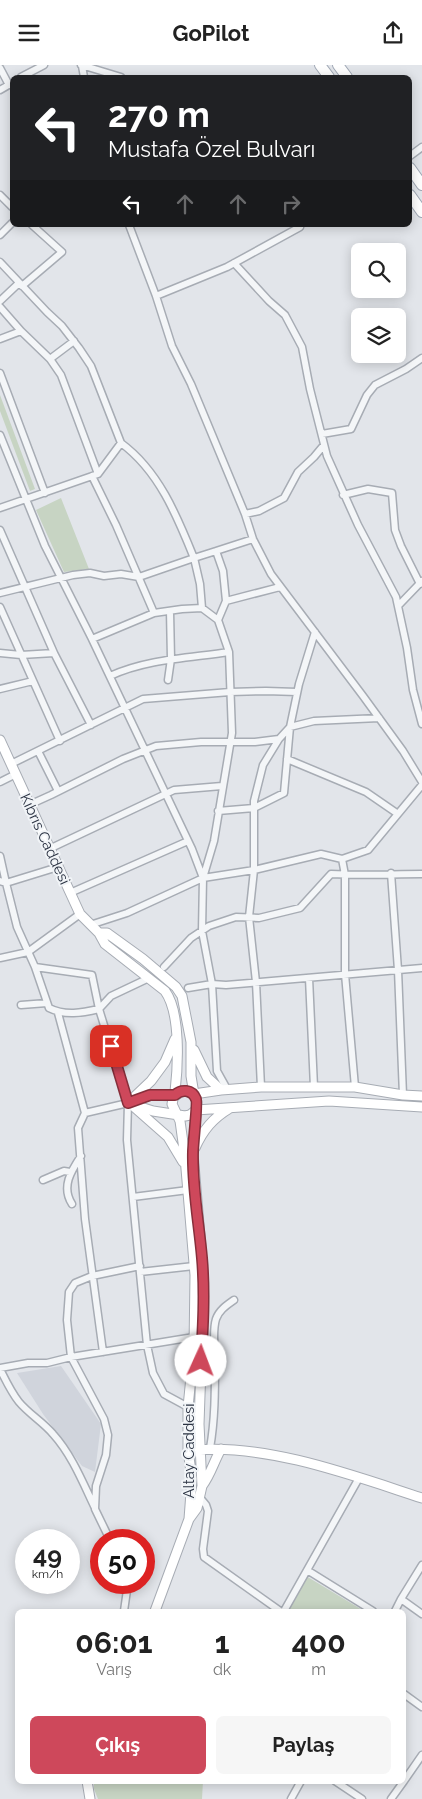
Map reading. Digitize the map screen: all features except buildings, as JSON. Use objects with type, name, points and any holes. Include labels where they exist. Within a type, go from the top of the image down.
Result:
[{"type":"main road","points":[[412,171],[422,185]]},
{"type":"main road","points":[[412,198],[422,212]]},
{"type":"main road","name":"Kıbrıs Caddesi","points":[[0,740],[80,914],[99,933],[105,944],[159,985],[171,999],[176,1038],[175,1095]]},
{"type":"main road","name":"Kıbrıs Caddesi","points":[[99,933],[107,933],[143,959],[176,987],[182,996],[191,1042],[191,1076],[194,1094]]},
{"type":"main road","points":[[128,1103],[151,1081],[165,1062],[176,1038]]},
{"type":"main road","points":[[191,1042],[197,1059],[207,1077],[224,1089]]},
{"type":"main road","points":[[128,1103],[150,1095],[175,1095],[186,1091],[194,1094],[224,1089],[261,1087],[355,1087],[403,1095],[422,1096]]},
{"type":"main road","points":[[194,1094],[197,1102],[196,1110]]},
{"type":"main road","points":[[175,1095],[172,1103],[178,1114]]},
{"type":"main road","points":[[128,1103],[153,1111],[182,1115],[190,1115],[196,1110],[329,1101],[422,1107]]},
{"type":"main road","points":[[128,1103],[168,1137],[186,1166]]},
{"type":"main road","points":[[193,1153],[201,1135],[210,1124],[218,1115],[232,1107]]},
{"type":"main road","name":"Altay Caddesi","points":[[156,1609],[189,1519],[201,1499],[199,1424],[203,1309],[202,1260],[193,1153],[196,1110]]},
{"type":"main road","name":"Altay Caddesi","points":[[178,1114],[186,1166],[194,1266],[194,1337],[188,1407],[188,1450],[192,1479],[189,1519]]},
{"type":"main road","points":[[188,1450],[221,1449],[287,1458],[422,1498]]},
{"type":"main road","points":[[202,1486],[221,1449]]},
{"type":"main road","points":[[88,1784],[90,1799]]},
{"type":"street","points":[[25,75],[44,65]]},
{"type":"street","points":[[82,66],[113,75]]},
{"type":"street","points":[[0,68],[10,83]]},
{"type":"street","points":[[0,195],[10,205]]},
{"type":"street","points":[[0,235],[10,225]]},
{"type":"street","points":[[0,301],[62,252],[34,227]]},
{"type":"street","points":[[90,925],[127,913],[203,877],[254,870],[321,854],[342,859],[368,850],[422,784],[379,718],[271,574],[253,539],[245,514],[191,384],[172,346],[156,296],[130,227]]},
{"type":"street","points":[[156,296],[234,263],[300,227]]},
{"type":"street","points":[[0,262],[62,326],[91,366],[121,443],[137,454],[172,505],[194,558],[200,584],[202,608]]},
{"type":"street","points":[[234,263],[268,301],[285,315],[302,347],[310,389],[327,456],[343,495],[396,597],[422,724]]},
{"type":"street","points":[[0,307],[50,359],[61,375],[95,475],[154,613]]},
{"type":"street","points":[[0,339],[21,331]]},
{"type":"street","points":[[50,359],[74,341]]},
{"type":"street","points":[[322,434],[351,429],[367,395],[375,385],[406,369],[422,358]]},
{"type":"street","points":[[0,373],[45,493]]},
{"type":"street","points":[[0,435],[45,546],[110,676],[188,841],[203,877]]},
{"type":"street","points":[[0,509],[95,475],[121,443]]},
{"type":"street","points":[[245,514],[259,511],[284,498],[298,472],[324,445]]},
{"type":"street","points":[[343,495],[368,489],[392,493],[396,530],[401,546],[421,583],[398,606]]},
{"type":"street","points":[[0,530],[54,653],[91,725]]},
{"type":"street","points":[[0,593],[61,577],[90,573],[104,576],[121,574],[139,577],[253,539]]},
{"type":"street","points":[[216,551],[223,571],[226,601],[218,620]]},
{"type":"street","points":[[226,601],[280,587]]},
{"type":"street","points":[[0,607],[60,741]]},
{"type":"street","points":[[92,639],[154,613],[202,608],[218,620],[229,652],[232,733],[214,841],[203,877],[202,931],[212,985],[217,1071],[224,1089]]},
{"type":"street","points":[[168,680],[171,659],[170,611]]},
{"type":"street","points":[[218,811],[254,808],[284,793],[290,727],[297,692],[315,632]]},
{"type":"street","points":[[110,676],[128,668],[171,659],[188,659],[229,652]]},
{"type":"street","points":[[0,653],[22,655],[54,653]]},
{"type":"street","points":[[0,689],[33,681]]},
{"type":"street","points":[[11,764],[143,699],[266,691],[297,692]]},
{"type":"street","points":[[261,1087],[256,982],[249,917],[254,870],[254,801],[263,765],[278,739],[290,727],[314,721],[379,718]]},
{"type":"street","points":[[29,805],[124,759],[156,746],[278,739]]},
{"type":"street","points":[[38,751],[58,791]]},
{"type":"street","points":[[287,759],[366,792],[398,814]]},
{"type":"street","points":[[0,782],[16,775]]},
{"type":"street","points":[[49,849],[174,790],[222,786]]},
{"type":"street","points":[[70,893],[188,841]]},
{"type":"street","points":[[0,856],[3,882],[17,927],[35,967],[49,1008],[58,1013],[80,1013],[99,1009],[111,996],[149,978]]},
{"type":"street","points":[[342,859],[346,974],[355,1087]]},
{"type":"street","points":[[3,882],[58,867]]},
{"type":"street","points":[[391,873],[398,970],[403,1095]]},
{"type":"street","points":[[164,967],[191,938],[209,926],[236,917],[259,918],[300,908],[332,874],[359,876],[391,873],[422,874]]},
{"type":"street","points":[[0,959],[28,953],[80,914]]},
{"type":"street","points":[[35,967],[92,975],[99,1009],[128,1103],[127,1139],[147,1345],[153,1373],[164,1394],[188,1407]]},
{"type":"street","points":[[188,988],[422,968]]},
{"type":"street","points":[[309,978],[314,1087]]},
{"type":"street","points":[[21,1005],[46,1003]]},
{"type":"street","points":[[58,1013],[85,1113],[78,1128],[85,1219],[103,1352]]},
{"type":"street","points":[[85,1113],[128,1103]]},
{"type":"street","points":[[72,1204],[68,1198],[67,1182],[70,1172],[81,1156]]},
{"type":"street","points":[[43,1180],[64,1171],[70,1172]]},
{"type":"street","points":[[133,1197],[188,1190]]},
{"type":"street","points":[[95,1509],[96,1486],[106,1455],[108,1435],[104,1419],[71,1357],[67,1320],[69,1292],[75,1283],[92,1276],[140,1269],[194,1266]]},
{"type":"street","points":[[210,1449],[214,1411],[214,1327],[216,1317],[222,1309],[234,1300]]},
{"type":"street","points":[[105,1529],[82,1480],[53,1433],[20,1403],[10,1389],[0,1369],[28,1363],[47,1363],[71,1357],[194,1337]]},
{"type":"street","points":[[281,1609],[307,1570],[359,1478]]},
{"type":"street","points":[[201,1499],[208,1511],[203,1549],[204,1557],[277,1609]]},
{"type":"street","points":[[396,1609],[422,1565]]},
{"type":"street","points":[[307,1570],[370,1609]]},
{"type":"street","points":[[124,1609],[127,1594]]},
{"type":"street","points":[[401,1599],[422,1614]]},
{"type":"street","points":[[406,1695],[422,1707]]},
{"type":"street","points":[[406,1778],[422,1755]]},
{"type":"street","points":[[291,1799],[299,1784]]},
{"type":"street","points":[[340,1784],[362,1799]]},
{"type":"street","points":[[391,1799],[402,1784]]},
{"type":"shaded area","points":[[61,1366],[101,1424],[95,1472],[82,1466],[43,1414],[17,1373]]},
{"type":"green space","points":[[0,395],[35,489],[30,491],[0,411]]},
{"type":"green space","points":[[61,498],[89,569],[64,572],[36,510]]},
{"type":"green space","points":[[306,1576],[361,1609],[288,1609],[286,1608]]},
{"type":"green space","points":[[94,1784],[203,1784],[202,1799],[98,1799]]},
{"type":"route","points":[[111,1046],[128,1103],[150,1095],[175,1095],[182,1091],[194,1094],[196,1098],[193,1153],[202,1260],[201,1361]]}]
